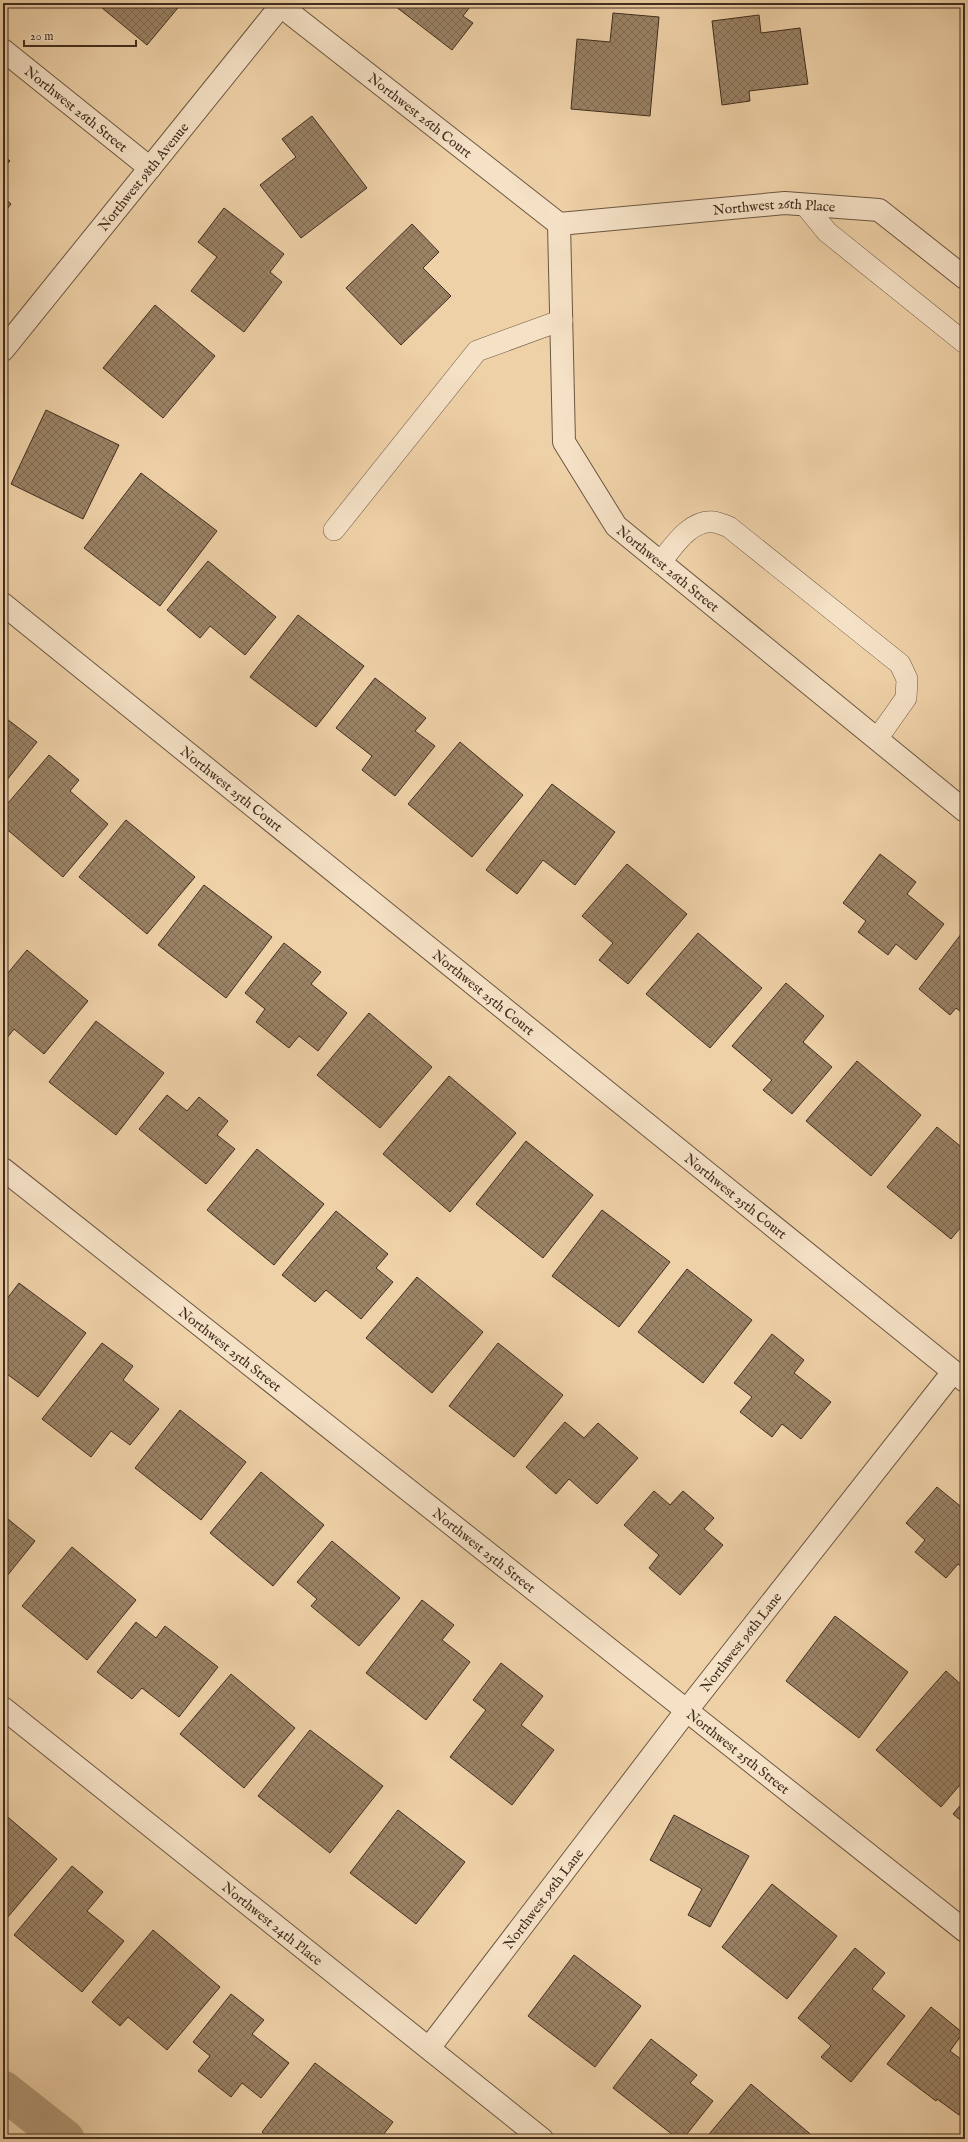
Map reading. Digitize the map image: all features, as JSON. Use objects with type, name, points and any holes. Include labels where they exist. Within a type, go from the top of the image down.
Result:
[{"type":"street","name":"Northwest 98th Avenue","points":[[3,350],[282,4]]},
{"type":"street","name":"Northwest 26th Court","points":[[282,4],[560,224]]},
{"type":"street","name":"Northwest 26th Street","points":[[3,50],[150,168]]},
{"type":"street","name":"Northwest 26th Place","points":[[560,224],[785,203],[879,210],[965,278]]},
{"type":"street","name":"Northwest 26th Street","points":[[560,224],[564,442],[616,526],[965,811]]},
{"type":"street","name":"Northwest 25th Court","points":[[3,604],[959,1376]]},
{"type":"street","name":"Northwest 25th Street","points":[[3,1169],[965,1931]]},
{"type":"street","name":"Northwest 96th Lane","points":[[429,2048],[687,1710],[959,1376]]},
{"type":"street","name":"Northwest 24th Place","points":[[3,1708],[542,2139]]},
{"type":"lane","points":[[805,205],[827,232],[965,343]]},
{"type":"lane","points":[[334,530],[477,351],[562,320]]},
{"type":"lane","points":[[660,563],[683,536],[699,525],[713,522],[729,527],[900,664],[907,679],[906,698],[877,739]]},
{"type":"building","points":[[96,3],[182,3],[147,45]]},
{"type":"building","points":[[391,3],[473,3],[463,16],[473,23],[452,50]]},
{"type":"building","points":[[613,13],[659,17],[650,116],[571,109],[577,39],[610,42]]},
{"type":"building","points":[[759,15],[761,33],[800,28],[808,84],[749,91],[750,101],[722,105],[712,21]]},
{"type":"building","points":[[312,116],[367,188],[301,238],[260,185],[296,157],[282,139]]},
{"type":"building","points":[[3,155],[10,161],[3,168]]},
{"type":"building","points":[[3,197],[11,204],[3,214]]},
{"type":"building","points":[[224,208],[284,254],[270,272],[282,282],[244,332],[191,291],[217,257],[198,242]]},
{"type":"building","points":[[412,224],[439,252],[423,268],[451,296],[401,345],[346,288]]},
{"type":"building","points":[[155,305],[215,356],[163,418],[103,368]]},
{"type":"building","points":[[46,410],[119,445],[83,519],[11,484]]},
{"type":"building","points":[[141,473],[217,531],[160,606],[84,548]]},
{"type":"building","points":[[208,561],[276,617],[245,655],[210,626],[200,638],[167,610]]},
{"type":"building","points":[[298,615],[364,666],[316,727],[250,677]]},
{"type":"building","points":[[375,678],[426,718],[415,731],[435,746],[395,796],[362,770],[372,756],[336,728]]},
{"type":"building","points":[[3,716],[37,742],[3,785]]},
{"type":"building","points":[[460,742],[523,795],[472,857],[408,804]]},
{"type":"building","points":[[49,755],[79,780],[70,791],[108,824],[63,877],[3,826],[3,809]]},
{"type":"building","points":[[552,784],[615,832],[575,885],[543,860],[517,894],[486,870]]},
{"type":"building","points":[[126,820],[195,877],[147,934],[79,877]]},
{"type":"building","points":[[880,854],[916,882],[907,894],[944,924],[916,960],[896,944],[888,955],[858,932],[866,921],[843,903]]},
{"type":"building","points":[[627,864],[687,914],[628,984],[599,960],[613,943],[582,916]]},
{"type":"building","points":[[204,885],[272,937],[226,998],[158,945]]},
{"type":"building","points":[[965,929],[965,1015],[956,1008],[950,1015],[919,989]]},
{"type":"building","points":[[698,933],[762,988],[710,1048],[646,994]]},
{"type":"building","points":[[284,943],[321,972],[311,984],[347,1013],[318,1051],[299,1036],[289,1048],[256,1022],[265,1009],[245,993]]},
{"type":"building","points":[[27,950],[88,1001],[44,1054],[14,1029],[3,1043],[3,979]]},
{"type":"building","points":[[786,983],[824,1016],[803,1042],[832,1067],[792,1114],[763,1090],[772,1080],[732,1046]]},
{"type":"building","points":[[369,1013],[432,1067],[380,1128],[317,1075]]},
{"type":"building","points":[[96,1021],[164,1073],[116,1135],[49,1082]]},
{"type":"building","points":[[857,1061],[921,1115],[871,1176],[806,1121]]},
{"type":"building","points":[[449,1076],[516,1133],[450,1212],[383,1154]]},
{"type":"building","points":[[167,1095],[187,1111],[199,1097],[228,1121],[217,1135],[235,1149],[206,1184],[139,1129]]},
{"type":"building","points":[[937,1127],[965,1150],[965,1222],[951,1239],[887,1187]]},
{"type":"building","points":[[526,1141],[593,1195],[543,1258],[476,1204]]},
{"type":"building","points":[[257,1149],[324,1204],[274,1265],[207,1210]]},
{"type":"building","points":[[602,1210],[670,1262],[619,1327],[552,1276]]},
{"type":"building","points":[[336,1211],[388,1254],[376,1268],[393,1282],[361,1319],[326,1290],[315,1302],[282,1275]]},
{"type":"building","points":[[687,1269],[752,1320],[703,1383],[638,1332]]},
{"type":"building","points":[[417,1277],[483,1332],[432,1393],[366,1338]]},
{"type":"building","points":[[19,1283],[86,1333],[38,1397],[3,1371],[3,1304]]},
{"type":"building","points":[[772,1334],[804,1360],[794,1373],[831,1402],[801,1439],[782,1424],[772,1437],[740,1412],[752,1397],[734,1383]]},
{"type":"building","points":[[102,1343],[133,1366],[123,1380],[159,1409],[130,1445],[111,1431],[91,1457],[42,1419]]},
{"type":"building","points":[[498,1343],[563,1395],[514,1457],[449,1406]]},
{"type":"building","points":[[180,1410],[246,1462],[201,1520],[135,1468]]},
{"type":"building","points":[[565,1422],[584,1438],[598,1423],[638,1458],[597,1504],[569,1479],[556,1494],[526,1467]]},
{"type":"building","points":[[261,1472],[324,1525],[273,1586],[210,1533]]},
{"type":"building","points":[[937,1487],[965,1510],[965,1570],[958,1564],[946,1578],[915,1552],[925,1540],[906,1523]]},
{"type":"building","points":[[654,1491],[670,1505],[683,1491],[714,1518],[704,1529],[723,1545],[680,1595],[649,1568],[659,1555],[624,1525]]},
{"type":"building","points":[[3,1515],[35,1541],[3,1581]]},
{"type":"building","points":[[332,1541],[400,1598],[359,1646],[311,1606],[317,1599],[297,1582]]},
{"type":"building","points":[[72,1547],[136,1600],[87,1660],[22,1606]]},
{"type":"building","points":[[422,1600],[454,1625],[442,1640],[470,1662],[426,1720],[366,1673]]},
{"type":"building","points":[[835,1616],[908,1672],[859,1738],[786,1681]]},
{"type":"building","points":[[136,1622],[156,1638],[165,1626],[218,1667],[179,1717],[142,1688],[132,1699],[97,1672]]},
{"type":"building","points":[[501,1663],[543,1696],[521,1725],[554,1750],[512,1805],[450,1757],[486,1710],[473,1700]]},
{"type":"building","points":[[946,1671],[965,1688],[965,1779],[941,1807],[876,1750]]},
{"type":"building","points":[[231,1674],[295,1728],[244,1788],[180,1734]]},
{"type":"building","points":[[310,1730],[383,1786],[330,1853],[258,1796]]},
{"type":"building","points":[[965,1800],[965,1824],[953,1814]]},
{"type":"building","points":[[398,1810],[465,1862],[416,1924],[350,1873]]},
{"type":"building","points":[[3,1813],[57,1859],[7,1918],[3,1914]]},
{"type":"building","points":[[674,1815],[749,1856],[710,1927],[688,1915],[702,1889],[650,1860]]},
{"type":"building","points":[[72,1866],[103,1892],[87,1911],[124,1941],[82,1992],[14,1935]]},
{"type":"building","points":[[772,1884],[837,1936],[787,1999],[722,1947]]},
{"type":"building","points":[[153,1930],[220,1987],[167,2050],[128,2017],[120,2026],[92,2002]]},
{"type":"building","points":[[855,1948],[885,1973],[872,1989],[905,2016],[851,2082],[821,2057],[831,2046],[798,2018]]},
{"type":"building","points":[[574,1955],[641,2006],[595,2067],[528,2016]]},
{"type":"building","points":[[231,1994],[264,2020],[252,2034],[289,2063],[261,2098],[242,2083],[231,2097],[198,2071],[210,2056],[193,2042]]},
{"type":"building","points":[[931,2007],[963,2033],[950,2051],[965,2062],[965,2107],[959,2115],[937,2099],[936,2101],[887,2064]]},
{"type":"building","points":[[651,2039],[697,2075],[690,2083],[713,2101],[683,2139],[678,2139],[613,2088]]},
{"type":"building","points":[[315,2063],[393,2122],[380,2139],[271,2139],[262,2132]]},
{"type":"building","points":[[751,2084],[815,2138],[705,2139]]},
{"type":"waterway","points":[[3,2090],[65,2139]]}]
